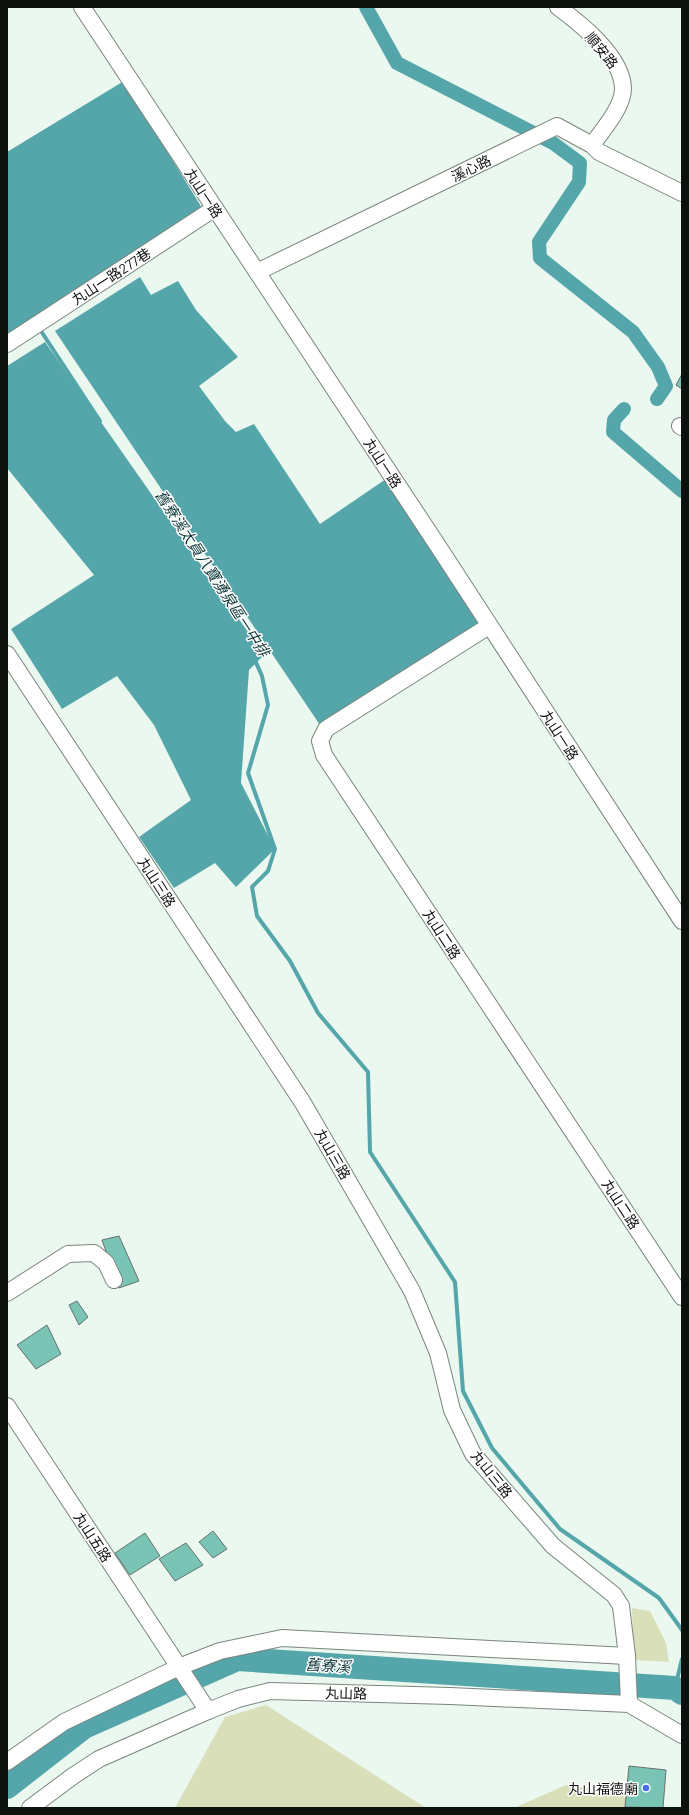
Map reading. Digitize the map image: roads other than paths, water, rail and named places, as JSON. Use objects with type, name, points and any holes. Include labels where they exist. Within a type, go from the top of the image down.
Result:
[{"type":"street","name":"丸山一路","points":[[82,7],[682,920]]},
{"type":"street","name":"順安路","points":[[558,7],[581,24],[611,57],[620,71],[623,90],[617,110],[592,145]]},
{"type":"street","name":"溪心路","points":[[257,272],[557,126],[592,145],[599,152],[682,193]]},
{"type":"street","name":"丸山一路277巷","points":[[7,344],[215,208]]},
{"type":"street","name":"丸山二路","points":[[489,626],[326,729],[320,741],[324,755],[682,1297]]},
{"type":"street","name":"丸山三路","points":[[7,654],[303,1103],[412,1291],[438,1353],[452,1410],[473,1454],[552,1546],[614,1595],[621,1606],[627,1656],[629,1704]]},
{"type":"street","points":[[7,1293],[68,1254],[94,1253],[106,1263],[114,1280]]},
{"type":"street","name":"丸山五路","points":[[7,1406],[207,1710]]},
{"type":"street","points":[[7,1762],[64,1722],[179,1668],[220,1650],[282,1638],[627,1656]]},
{"type":"street","name":"丸山路","points":[[30,1808],[99,1759],[207,1710],[238,1699],[270,1691],[450,1696],[629,1704],[682,1735]]},
{"type":"water","points":[[124,81],[202,208],[7,335],[7,152]]},
{"type":"water","points":[[140,277],[151,295],[178,281],[196,310],[238,357],[199,386],[225,421],[236,432],[254,424],[320,524],[386,479],[480,623],[322,728],[55,331]]},
{"type":"water","points":[[45,342],[264,655],[249,670],[241,783],[275,849],[236,887],[215,863],[174,888],[139,837],[191,800],[154,725],[117,676],[62,709],[11,629],[94,575],[7,468],[7,366]]},
{"type":"waterway","points":[[366,7],[397,63],[553,143],[580,163],[579,182],[539,242],[540,258],[633,332],[658,367],[666,386],[657,399]]},
{"type":"waterway","name":"舊寮溪太員八寶湧泉區一中排","points":[[39,328],[100,421]]},
{"type":"waterway","points":[[624,409],[614,420],[613,432],[682,491]]},
{"type":"waterway","name":"舊寮溪太員八寶湧泉區一中排","points":[[254,658],[262,676],[268,705],[248,773],[275,849],[268,871],[252,887],[257,916],[290,961],[318,1013],[368,1072],[370,1152],[455,1282],[463,1391],[492,1448],[560,1529],[659,1598],[682,1630]]},
{"type":"waterway","name":"舊寮溪","points":[[7,1787],[84,1727],[237,1659],[675,1688],[682,1693]]},
{"type":"waterway","name":"舊寮溪太員八寶湧泉區一中排","points":[[675,1688],[682,1659]]},
{"type":"place","name":"丸山福德廟","points":[[646,1788]]}]
